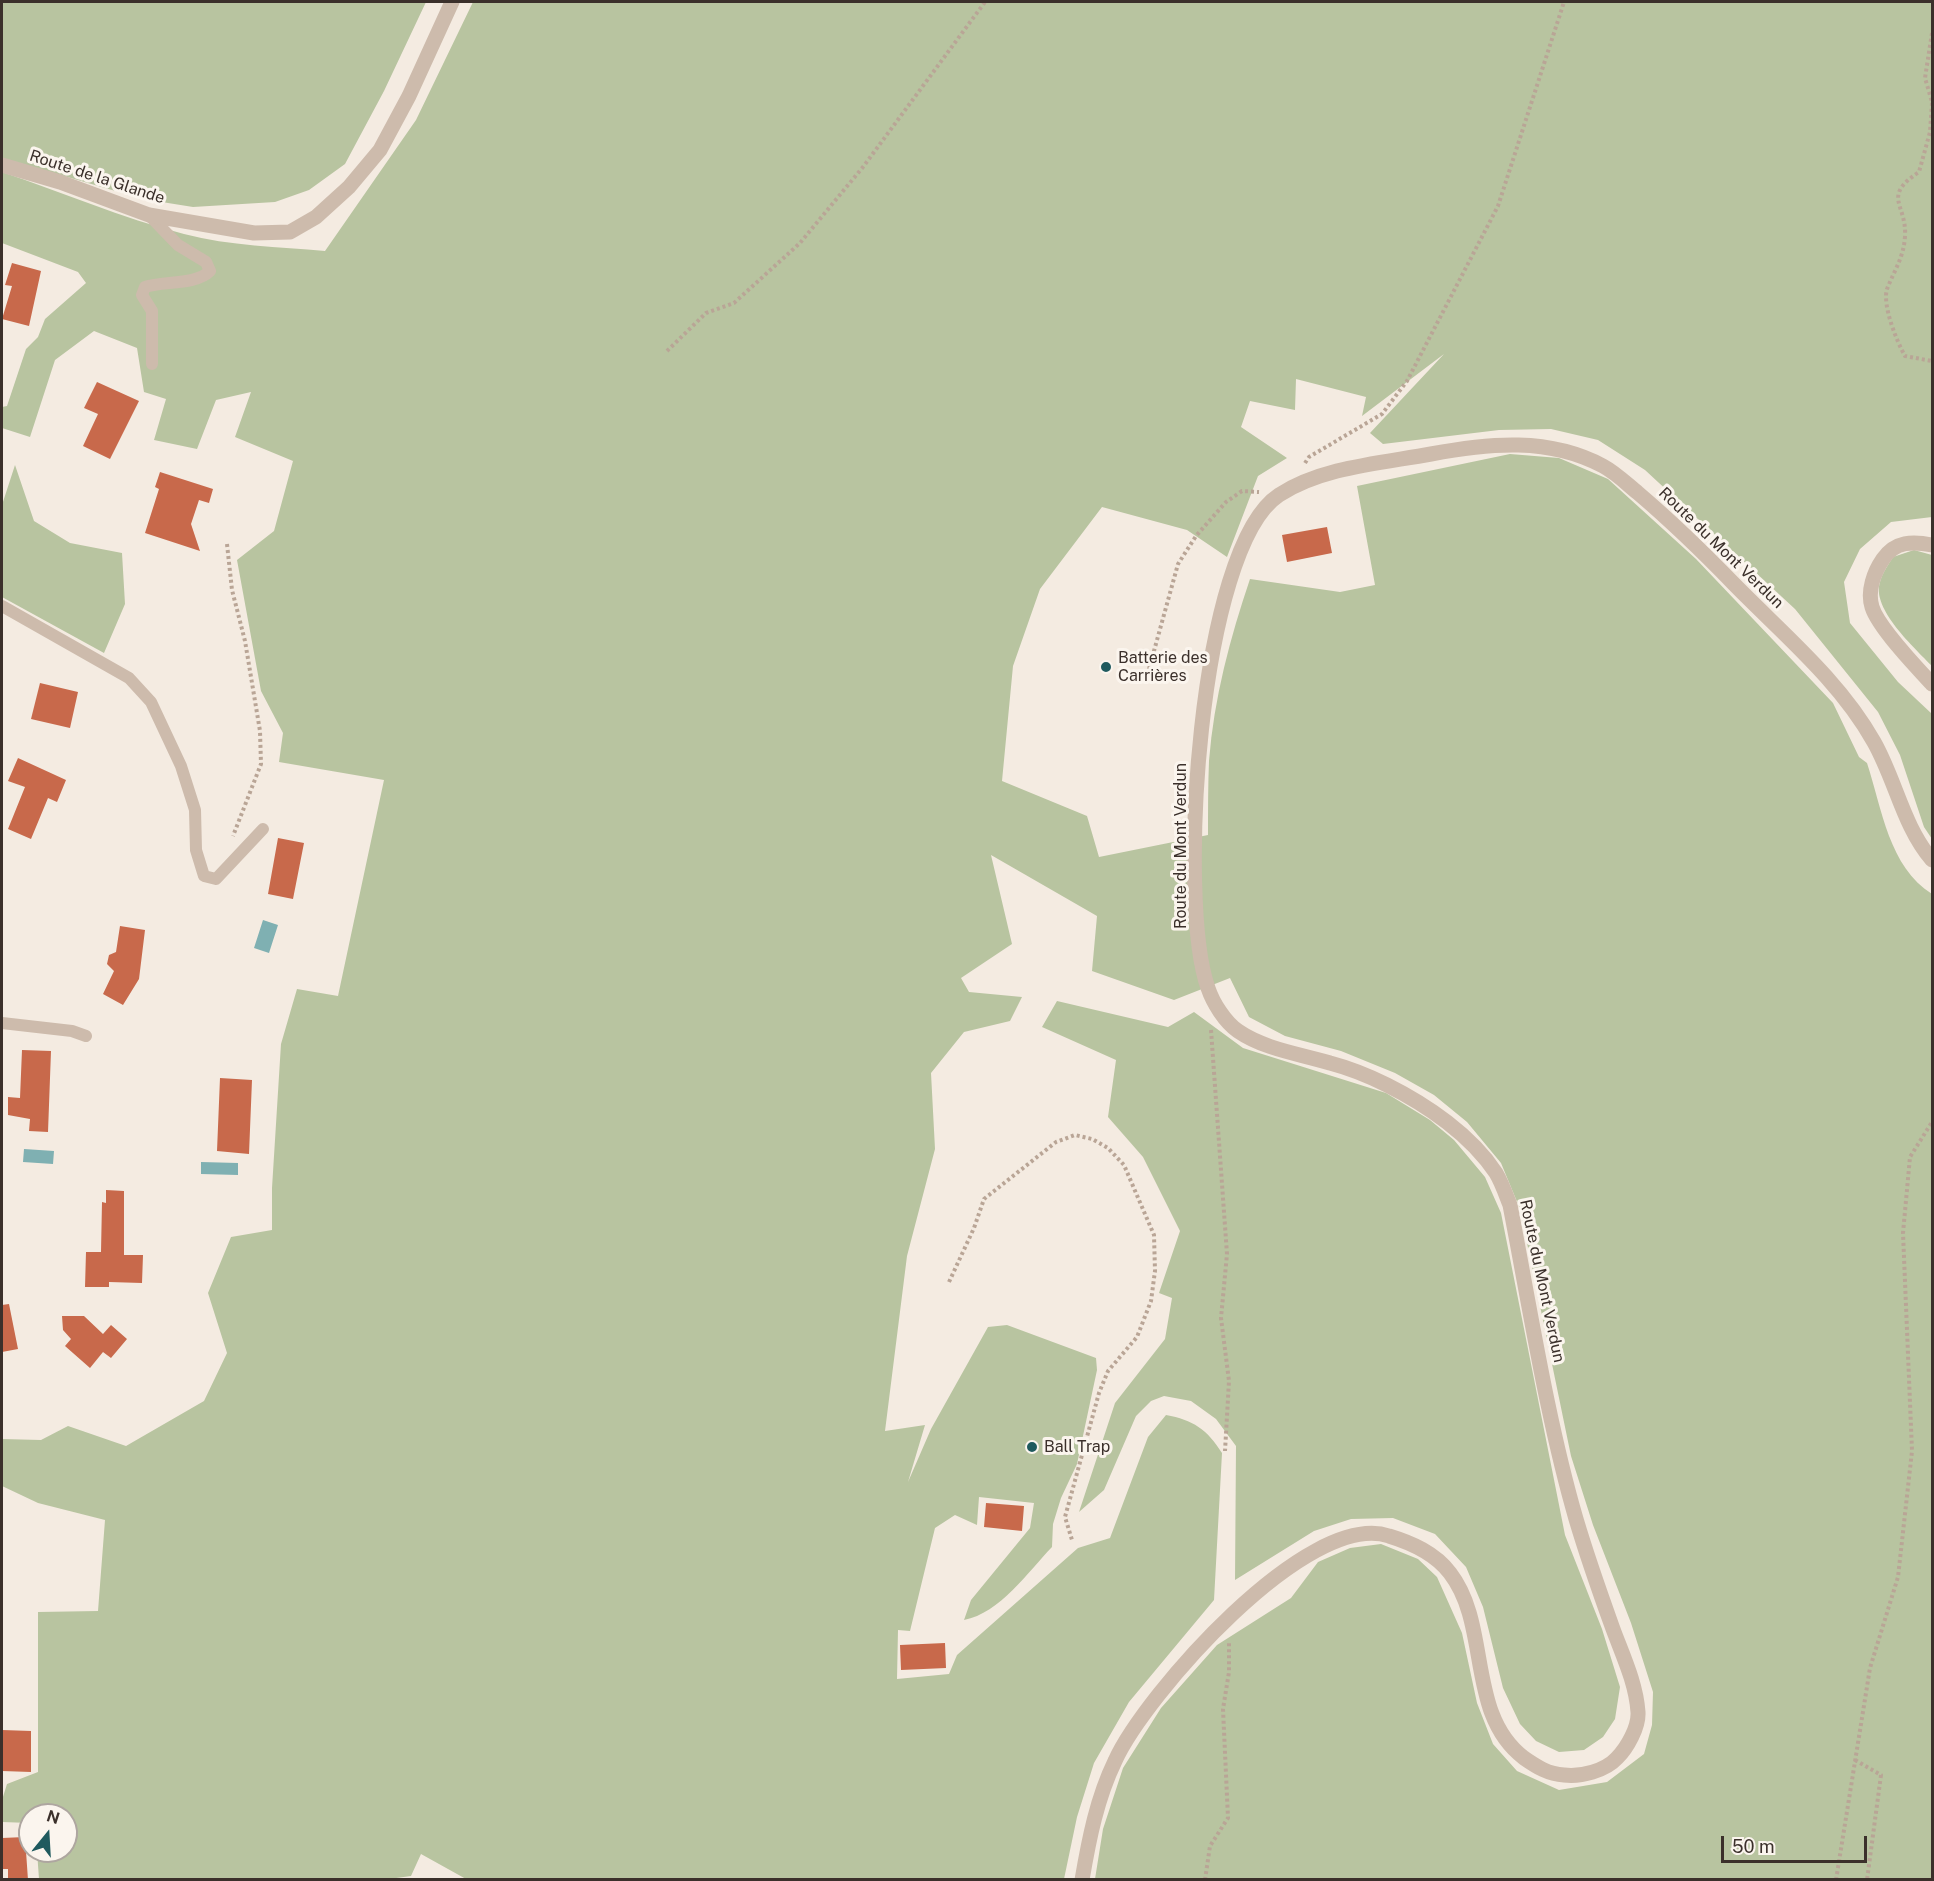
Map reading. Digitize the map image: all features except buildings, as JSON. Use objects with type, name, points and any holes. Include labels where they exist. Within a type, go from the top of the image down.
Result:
[{"type":"street","name":"Route de la Glande","points":[[2,165],[60,182],[149,215],[255,233],[290,232],[316,217],[349,187],[380,150],[409,96],[445,9],[452,2]]},
{"type":"street","name":"Route du Mont Verdun","points":[[1082,1880],[1099,1799],[1115,1760],[1154,1698],[1228,1618],[1311,1551],[1348,1536],[1383,1534],[1421,1547],[1450,1573],[1467,1607],[1485,1694],[1503,1739],[1541,1770],[1563,1775],[1586,1775],[1616,1760],[1630,1738],[1638,1718],[1635,1687],[1575,1517],[1510,1205],[1495,1173],[1454,1128],[1387,1085],[1337,1065],[1278,1048],[1238,1031],[1223,1016],[1209,991],[1201,960],[1195,854],[1198,753],[1206,685],[1219,618],[1239,553],[1261,515],[1276,496],[1311,480],[1352,468],[1478,446],[1510,443],[1562,449],[1605,467],[1673,522],[1843,695],[1875,744],[1917,843],[1932,860]]},
{"type":"street","points":[[1932,545],[1914,541],[1889,549],[1878,566],[1872,582],[1872,608],[1899,648],[1932,684]]},
{"type":"lane","points":[[149,215],[178,245],[206,262],[210,271],[204,277],[160,282],[146,287],[142,295],[152,311],[152,364]]},
{"type":"lane","points":[[2,606],[129,678],[151,702],[181,766],[195,810],[196,850],[204,876],[216,879],[263,829]]},
{"type":"lane","points":[[2,1023],[72,1031],[86,1036]]},
{"type":"path","points":[[667,351],[706,313],[734,303],[800,243],[863,167],[985,2]]},
{"type":"path","points":[[1303,465],[1310,457],[1382,414],[1407,381],[1498,206],[1564,2]]},
{"type":"path","points":[[1932,33],[1924,78],[1932,102],[1930,132],[1919,171],[1902,183],[1898,196],[1905,234],[1901,260],[1886,292],[1895,339],[1905,356],[1932,361]]},
{"type":"path","points":[[1149,669],[1178,564],[1196,536],[1226,502],[1242,491],[1258,491],[1276,496]]},
{"type":"path","points":[[227,544],[232,590],[245,641],[258,720],[261,764],[233,837]]},
{"type":"path","points":[[1211,1027],[1227,1254],[1221,1318],[1229,1382],[1225,1451]]},
{"type":"path","points":[[1836,1880],[1870,1668],[1899,1577],[1912,1451],[1903,1233],[1910,1157],[1932,1122]]},
{"type":"path","points":[[949,1282],[974,1228],[984,1199],[1056,1142],[1075,1136],[1092,1139],[1108,1148],[1124,1165],[1154,1234],[1155,1271],[1151,1301],[1137,1337],[1108,1371],[1099,1393],[1065,1517],[1072,1540]]},
{"type":"path","points":[[1205,1880],[1210,1846],[1228,1818],[1223,1709],[1229,1672],[1228,1618]]},
{"type":"path","points":[[1855,1760],[1881,1775],[1867,1880]]},
{"type":"green space","points":[[2,2],[426,2],[384,91],[345,164],[309,190],[275,202],[193,207],[143,199],[2,158]]},
{"type":"green space","points":[[473,2],[1932,2],[1932,517],[1891,522],[1860,549],[1844,582],[1850,623],[1898,682],[1932,714],[1932,839],[1924,827],[1900,755],[1878,712],[1795,609],[1645,470],[1598,440],[1551,429],[1499,430],[1383,444],[1370,433],[1444,354],[1362,416],[1366,397],[1296,379],[1295,410],[1250,401],[1241,427],[1287,458],[1258,476],[1227,557],[1187,530],[1102,507],[1040,589],[1013,666],[1002,781],[1087,816],[1099,857],[1208,835],[1211,738],[1230,646],[1250,579],[1340,592],[1375,585],[1357,486],[1510,454],[1559,458],[1608,479],[1696,559],[1833,703],[1859,757],[1867,763],[1896,853],[1917,883],[1932,894],[1932,1879],[1095,1879],[1103,1829],[1123,1768],[1161,1708],[1217,1645],[1291,1598],[1318,1562],[1350,1548],[1381,1544],[1418,1559],[1437,1577],[1462,1633],[1477,1703],[1493,1744],[1517,1771],[1559,1790],[1607,1782],[1644,1754],[1652,1725],[1653,1692],[1631,1623],[1593,1525],[1571,1456],[1520,1209],[1501,1163],[1467,1122],[1434,1095],[1395,1073],[1341,1051],[1285,1036],[1249,1017],[1230,978],[1174,1000],[1092,971],[1097,916],[991,855],[1012,944],[961,978],[969,992],[1022,997],[1010,1021],[964,1032],[931,1073],[935,1149],[907,1256],[885,1431],[925,1425],[908,1482],[931,1429],[988,1327],[1007,1325],[1096,1358],[1097,1370],[1077,1464],[1061,1498],[1053,1524],[1052,1547],[1001,1600],[990,1609],[964,1620],[971,1600],[1030,1528],[1034,1503],[979,1497],[977,1525],[955,1515],[935,1528],[910,1631],[898,1630],[897,1679],[949,1674],[957,1655],[1078,1548],[1110,1538],[1148,1437],[1166,1415],[1199,1427],[1222,1453],[1214,1600],[1129,1702],[1094,1763],[1077,1817],[1064,1879],[466,1879],[421,1854],[411,1876],[389,1879],[39,1879],[38,1863],[78,1863],[78,1803],[18,1803],[18,1823],[2,1822],[2,1800],[7,1784],[38,1772],[38,1612],[98,1611],[105,1520],[38,1503],[2,1486],[2,1439],[41,1440],[68,1426],[126,1446],[204,1401],[227,1353],[208,1293],[231,1237],[272,1230],[272,1188],[281,1044],[297,989],[338,996],[384,780],[279,762],[283,733],[261,691],[237,560],[274,531],[293,461],[235,437],[251,392],[216,400],[197,449],[154,440],[166,399],[144,392],[137,348],[94,331],[55,360],[30,437],[2,428],[2,407],[7,406],[26,349],[38,337],[45,319],[86,283],[78,272],[2,243],[2,172],[115,213],[184,234],[237,244],[325,251],[416,120]]},
{"type":"green space","points":[[15,465],[34,521],[70,543],[122,553],[125,604],[104,653],[2,597],[2,505]]},
{"type":"green space","points":[[1914,550],[1932,555],[1932,666],[1888,616],[1879,593],[1881,579],[1893,557]]},
{"type":"green space","points":[[1057,1001],[1168,1027],[1194,1012],[1243,1048],[1386,1093],[1430,1120],[1454,1140],[1485,1177],[1501,1213],[1565,1535],[1602,1629],[1620,1687],[1615,1719],[1603,1737],[1584,1750],[1559,1752],[1536,1741],[1520,1724],[1503,1688],[1483,1607],[1466,1567],[1435,1534],[1393,1518],[1351,1519],[1314,1531],[1235,1580],[1236,1446],[1216,1419],[1191,1401],[1164,1396],[1151,1401],[1136,1416],[1104,1490],[1079,1512],[1115,1403],[1165,1339],[1172,1298],[1159,1293],[1180,1231],[1143,1157],[1108,1117],[1116,1060],[1042,1027]]},
{"type":"water","points":[[263,920],[278,925],[269,953],[254,948]]},
{"type":"water","points":[[24,1149],[54,1151],[53,1164],[23,1162]]},
{"type":"water","points":[[201,1162],[238,1163],[238,1175],[201,1174]]},
{"type":"place","name":"Batterie des Carrières","points":[[1106,667]]},
{"type":"place","name":"Ball Trap","points":[[1032,1447]]}]
